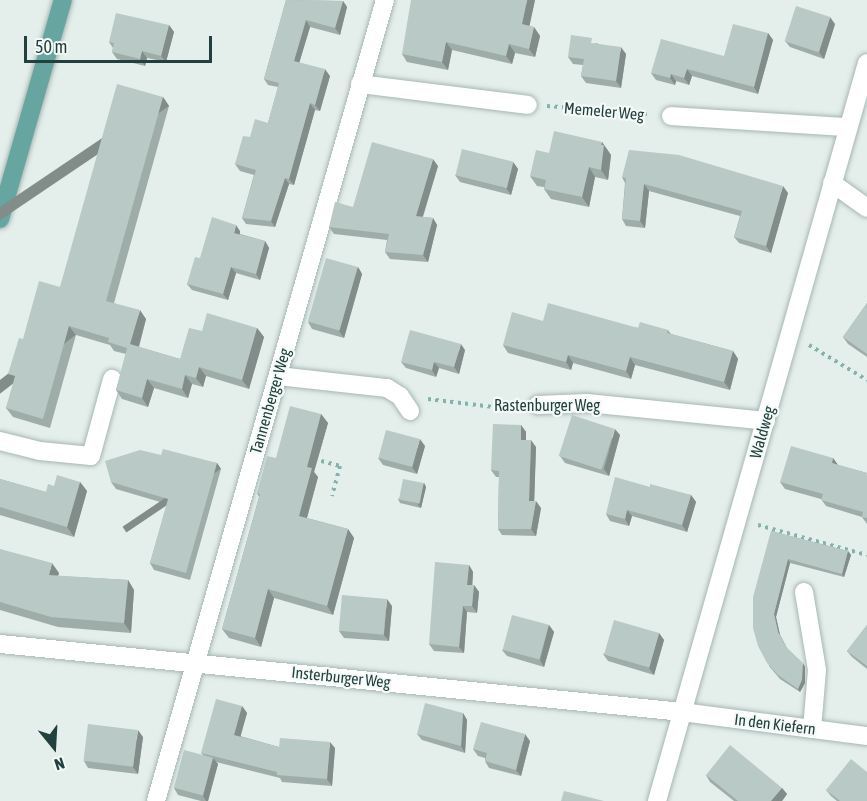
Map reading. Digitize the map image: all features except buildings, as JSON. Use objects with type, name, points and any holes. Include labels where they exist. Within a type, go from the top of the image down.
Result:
[{"type":"main road","points":[[0,219],[63,0]]},
{"type":"street","name":"Tannenberger Weg","points":[[156,801],[385,0]]},
{"type":"street","name":"Waldweg","points":[[657,801],[867,63]]},
{"type":"street","points":[[360,84],[528,105]]},
{"type":"street","points":[[671,116],[848,127]]},
{"type":"street","points":[[832,183],[867,208]]},
{"type":"street","points":[[278,376],[387,388],[405,403]]},
{"type":"street","points":[[0,441],[40,451],[91,456],[112,379]]},
{"type":"street","name":"Rastenburger Weg","points":[[538,405],[587,403],[766,421]]},
{"type":"street","points":[[804,592],[817,670],[812,729]]},
{"type":"street","name":"Insterburger Weg","points":[[0,644],[682,712]]},
{"type":"street","name":"In den Kiefern","points":[[682,712],[867,736]]},
{"type":"path","name":"Memeler Weg","points":[[528,105],[671,116]]},
{"type":"path","points":[[790,333],[867,380]]},
{"type":"path","name":"Rastenburger Weg","points":[[405,403],[494,407],[538,405]]},
{"type":"path","points":[[309,458],[340,466],[332,496]]},
{"type":"path","points":[[736,519],[867,555]]}]
